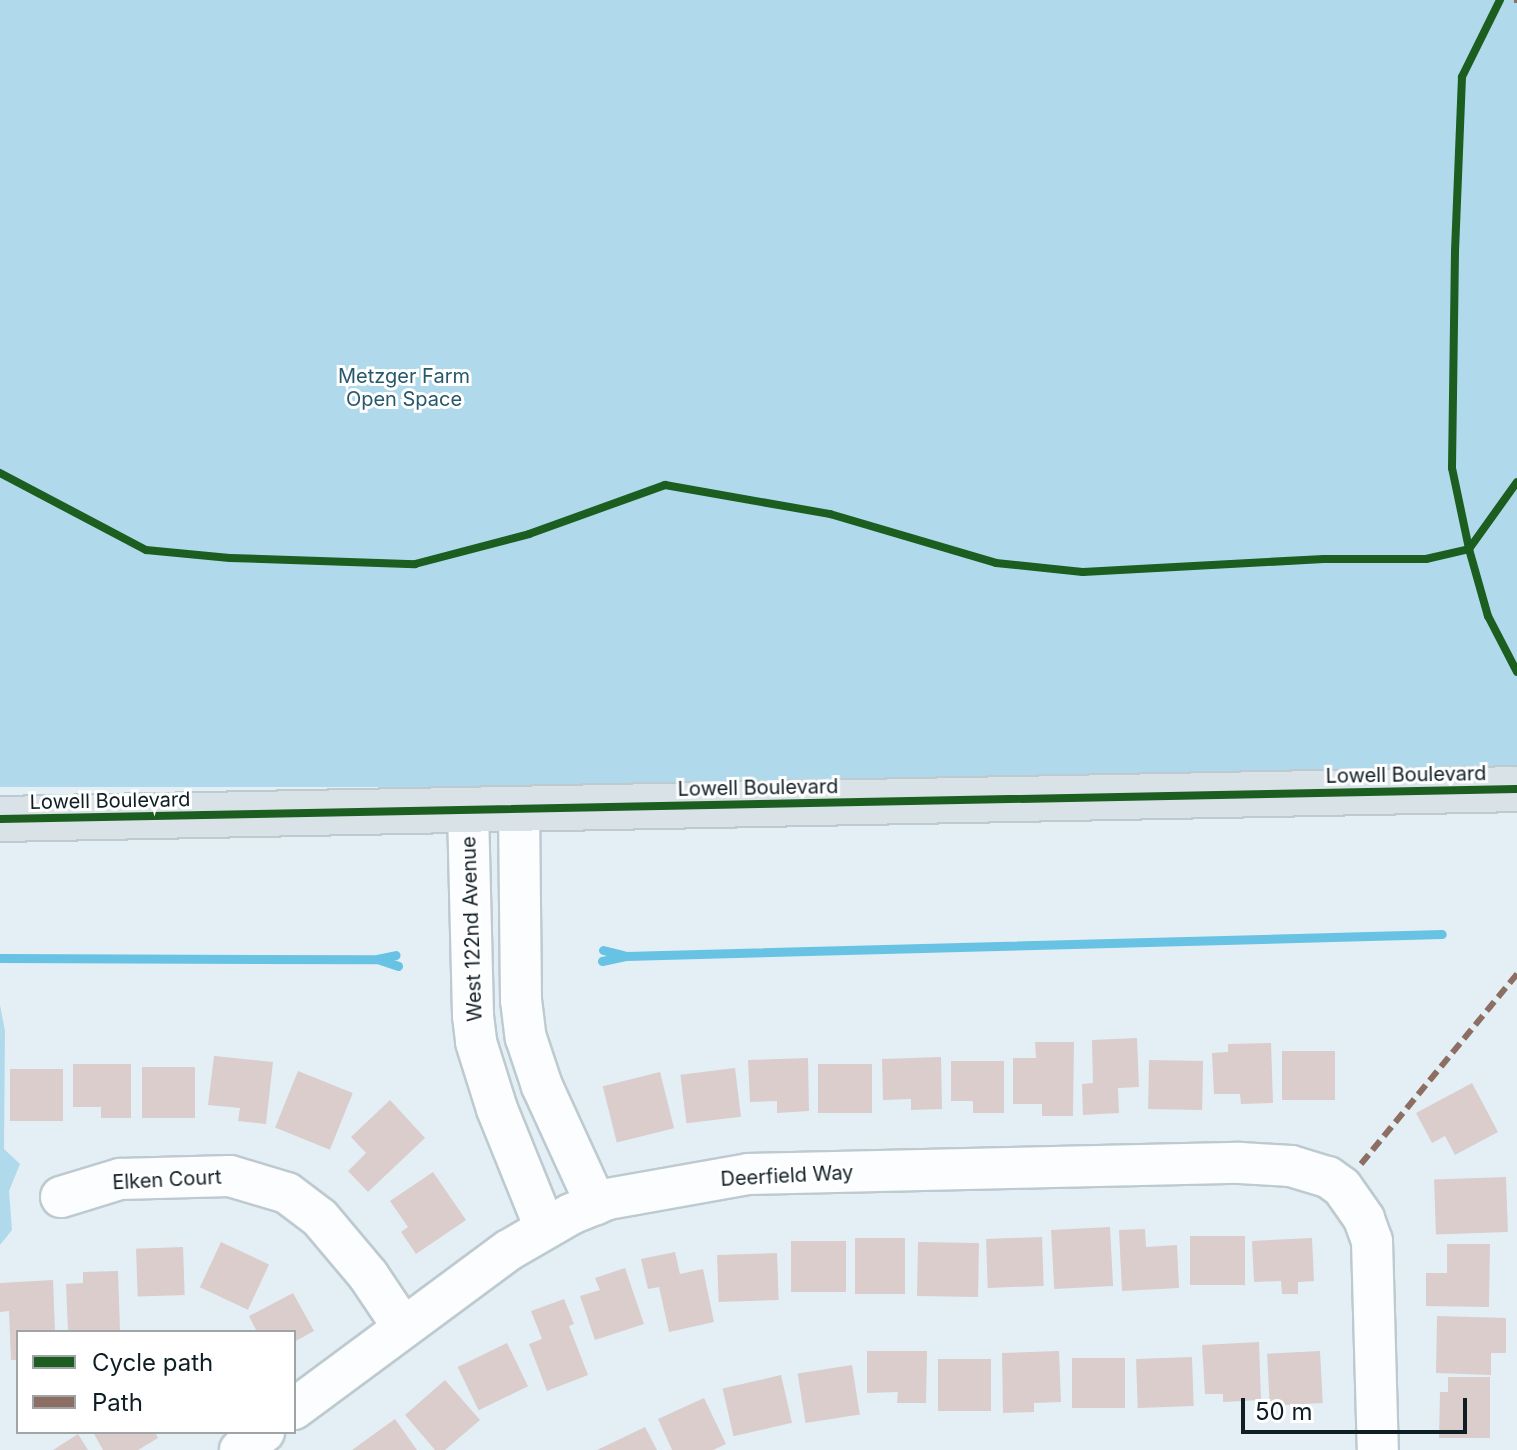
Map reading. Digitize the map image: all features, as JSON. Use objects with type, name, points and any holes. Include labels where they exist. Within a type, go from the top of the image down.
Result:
[{"type":"main road","name":"Lowell Boulevard","points":[[0,819],[1517,789]]},
{"type":"street","points":[[519,809],[521,1000],[526,1038],[542,1086],[596,1204]]},
{"type":"street","name":"West 122nd Avenue","points":[[468,810],[476,1042],[497,1109],[545,1228]]},
{"type":"street","name":"Deerfield Way","points":[[296,1407],[458,1285],[545,1228],[596,1204],[636,1192],[748,1174],[1224,1164],[1291,1166],[1328,1177],[1352,1176],[1372,1241],[1378,1450]]},
{"type":"street","name":"Elken Court","points":[[61,1197],[120,1179],[230,1176],[287,1193],[320,1218],[368,1275],[403,1327]]},
{"type":"street","points":[[240,1450],[261,1434]]},
{"type":"green space","name":"Metzger Farm Open Space","points":[[0,0],[1517,0],[1517,787],[0,787]]},
{"type":"green space","points":[[0,1005],[5,1031],[4,1149],[20,1164],[9,1191],[12,1230],[0,1245]]},
{"type":"building","points":[[1137,1038],[1139,1087],[1118,1088],[1119,1113],[1083,1115],[1082,1084],[1093,1083],[1092,1040]]},
{"type":"building","points":[[1035,1042],[1074,1042],[1073,1116],[1042,1116],[1042,1104],[1013,1104],[1013,1058],[1036,1058]]},
{"type":"building","points":[[1271,1043],[1273,1103],[1241,1104],[1240,1094],[1214,1094],[1212,1053],[1228,1052],[1228,1044]]},
{"type":"building","points":[[1282,1051],[1335,1051],[1335,1100],[1282,1100]]},
{"type":"building","points":[[214,1056],[273,1062],[266,1124],[238,1121],[240,1108],[208,1105]]},
{"type":"building","points":[[941,1057],[942,1109],[911,1110],[911,1099],[883,1100],[882,1059]]},
{"type":"building","points":[[808,1058],[809,1111],[777,1113],[777,1101],[750,1102],[748,1060]]},
{"type":"building","points":[[1149,1060],[1203,1061],[1202,1110],[1148,1109]]},
{"type":"building","points":[[951,1061],[1004,1061],[1004,1113],[973,1113],[973,1101],[951,1101]]},
{"type":"building","points":[[73,1064],[131,1064],[131,1118],[101,1118],[101,1107],[73,1107]]},
{"type":"building","points":[[818,1064],[872,1064],[872,1113],[818,1113]]},
{"type":"building","points":[[142,1067],[195,1067],[195,1118],[142,1118]]},
{"type":"building","points":[[735,1068],[741,1117],[686,1123],[680,1075]]},
{"type":"building","points":[[10,1069],[63,1069],[63,1121],[10,1121]]},
{"type":"building","points":[[298,1071],[353,1093],[330,1150],[275,1128]]},
{"type":"building","points":[[660,1072],[674,1128],[617,1143],[603,1086]]},
{"type":"building","points":[[1472,1083],[1498,1132],[1455,1155],[1445,1136],[1432,1143],[1416,1113]]},
{"type":"building","points":[[390,1100],[425,1138],[368,1192],[348,1171],[366,1153],[351,1137]]},
{"type":"building","points":[[433,1172],[466,1220],[416,1254],[401,1232],[408,1227],[390,1201]]},
{"type":"building","points":[[1506,1177],[1508,1232],[1436,1234],[1434,1180]]},
{"type":"building","points":[[1110,1227],[1113,1286],[1054,1289],[1051,1230]]},
{"type":"building","points":[[1145,1229],[1146,1247],[1177,1245],[1179,1288],[1122,1291],[1119,1230]]},
{"type":"building","points":[[1190,1236],[1245,1236],[1245,1285],[1190,1285]]},
{"type":"building","points":[[1042,1237],[1044,1286],[988,1288],[986,1239]]},
{"type":"building","points":[[855,1238],[905,1238],[905,1294],[855,1294]]},
{"type":"building","points":[[1312,1238],[1314,1281],[1298,1282],[1298,1294],[1282,1294],[1281,1281],[1254,1282],[1252,1241]]},
{"type":"building","points":[[791,1241],[846,1241],[846,1292],[791,1292]]},
{"type":"building","points":[[221,1242],[269,1264],[248,1310],[200,1287]]},
{"type":"building","points":[[918,1242],[979,1243],[978,1297],[917,1296]]},
{"type":"building","points":[[1447,1244],[1490,1244],[1489,1307],[1426,1306],[1426,1273],[1447,1273]]},
{"type":"building","points":[[183,1247],[185,1295],[138,1297],[136,1249]]},
{"type":"building","points":[[675,1252],[680,1274],[703,1269],[714,1322],[669,1332],[659,1287],[648,1289],[641,1259]]},
{"type":"building","points":[[777,1253],[779,1300],[719,1302],[717,1255]]},
{"type":"building","points":[[625,1268],[644,1324],[595,1340],[580,1296],[600,1290],[595,1278]]},
{"type":"building","points":[[118,1271],[120,1330],[68,1330],[66,1284],[83,1283],[83,1272]]},
{"type":"building","points":[[53,1280],[55,1330],[16,1330],[16,1360],[11,1360],[9,1311],[0,1312],[0,1283]]},
{"type":"building","points":[[293,1293],[314,1331],[296,1341],[296,1330],[256,1330],[249,1316]]},
{"type":"building","points":[[564,1299],[574,1324],[569,1326],[588,1375],[547,1391],[529,1344],[542,1339],[531,1311]]},
{"type":"building","points":[[1437,1316],[1506,1318],[1506,1353],[1491,1353],[1491,1375],[1436,1373]]},
{"type":"building","points":[[1259,1342],[1261,1400],[1223,1402],[1223,1394],[1205,1394],[1202,1345]]},
{"type":"building","points":[[507,1343],[528,1386],[479,1410],[458,1367]]},
{"type":"building","points":[[867,1351],[927,1351],[926,1403],[897,1403],[898,1392],[867,1393]]},
{"type":"building","points":[[1059,1351],[1061,1402],[1034,1403],[1034,1412],[1003,1413],[1002,1353]]},
{"type":"building","points":[[1320,1351],[1323,1403],[1270,1406],[1267,1354]]},
{"type":"building","points":[[1192,1357],[1194,1406],[1138,1408],[1136,1359]]},
{"type":"building","points":[[1072,1358],[1125,1358],[1125,1408],[1072,1408]]},
{"type":"building","points":[[938,1359],[991,1359],[991,1411],[938,1411]]},
{"type":"building","points":[[852,1365],[860,1414],[805,1423],[798,1374]]},
{"type":"building","points":[[781,1375],[792,1423],[734,1436],[723,1388]]},
{"type":"building","points":[[1448,1377],[1490,1377],[1490,1438],[1439,1438],[1440,1392],[1448,1392]]},
{"type":"building","points":[[445,1380],[480,1420],[445,1450],[435,1450],[405,1415]]},
{"type":"building","points":[[704,1398],[726,1444],[713,1450],[672,1450],[658,1419]]},
{"type":"building","points":[[395,1419],[417,1450],[352,1450]]},
{"type":"building","points":[[645,1427],[657,1450],[597,1450]]},
{"type":"building","points":[[78,1434],[88,1450],[53,1450]]},
{"type":"building","points":[[94,1434],[156,1434],[158,1438],[138,1450],[103,1450]]},
{"type":"waterway","points":[[602,961],[626,956],[1442,934]]},
{"type":"waterway","points":[[603,950],[623,955]]},
{"type":"waterway","points":[[0,958],[377,959],[396,955]]},
{"type":"waterway","points":[[380,960],[398,966]]},
{"type":"marked path","points":[[1361,1164],[1517,974]]},
{"type":"cycle path","points":[[1500,0],[1462,77],[1455,252],[1452,468],[1469,549],[1488,616],[1517,672]]},
{"type":"cycle path","points":[[0,473],[146,550],[230,558],[415,564],[529,534],[665,485],[830,514],[996,563],[1083,572],[1324,559],[1426,559],[1469,549],[1517,482]]},
{"type":"cycle path","points":[[0,819],[1517,789]]}]
